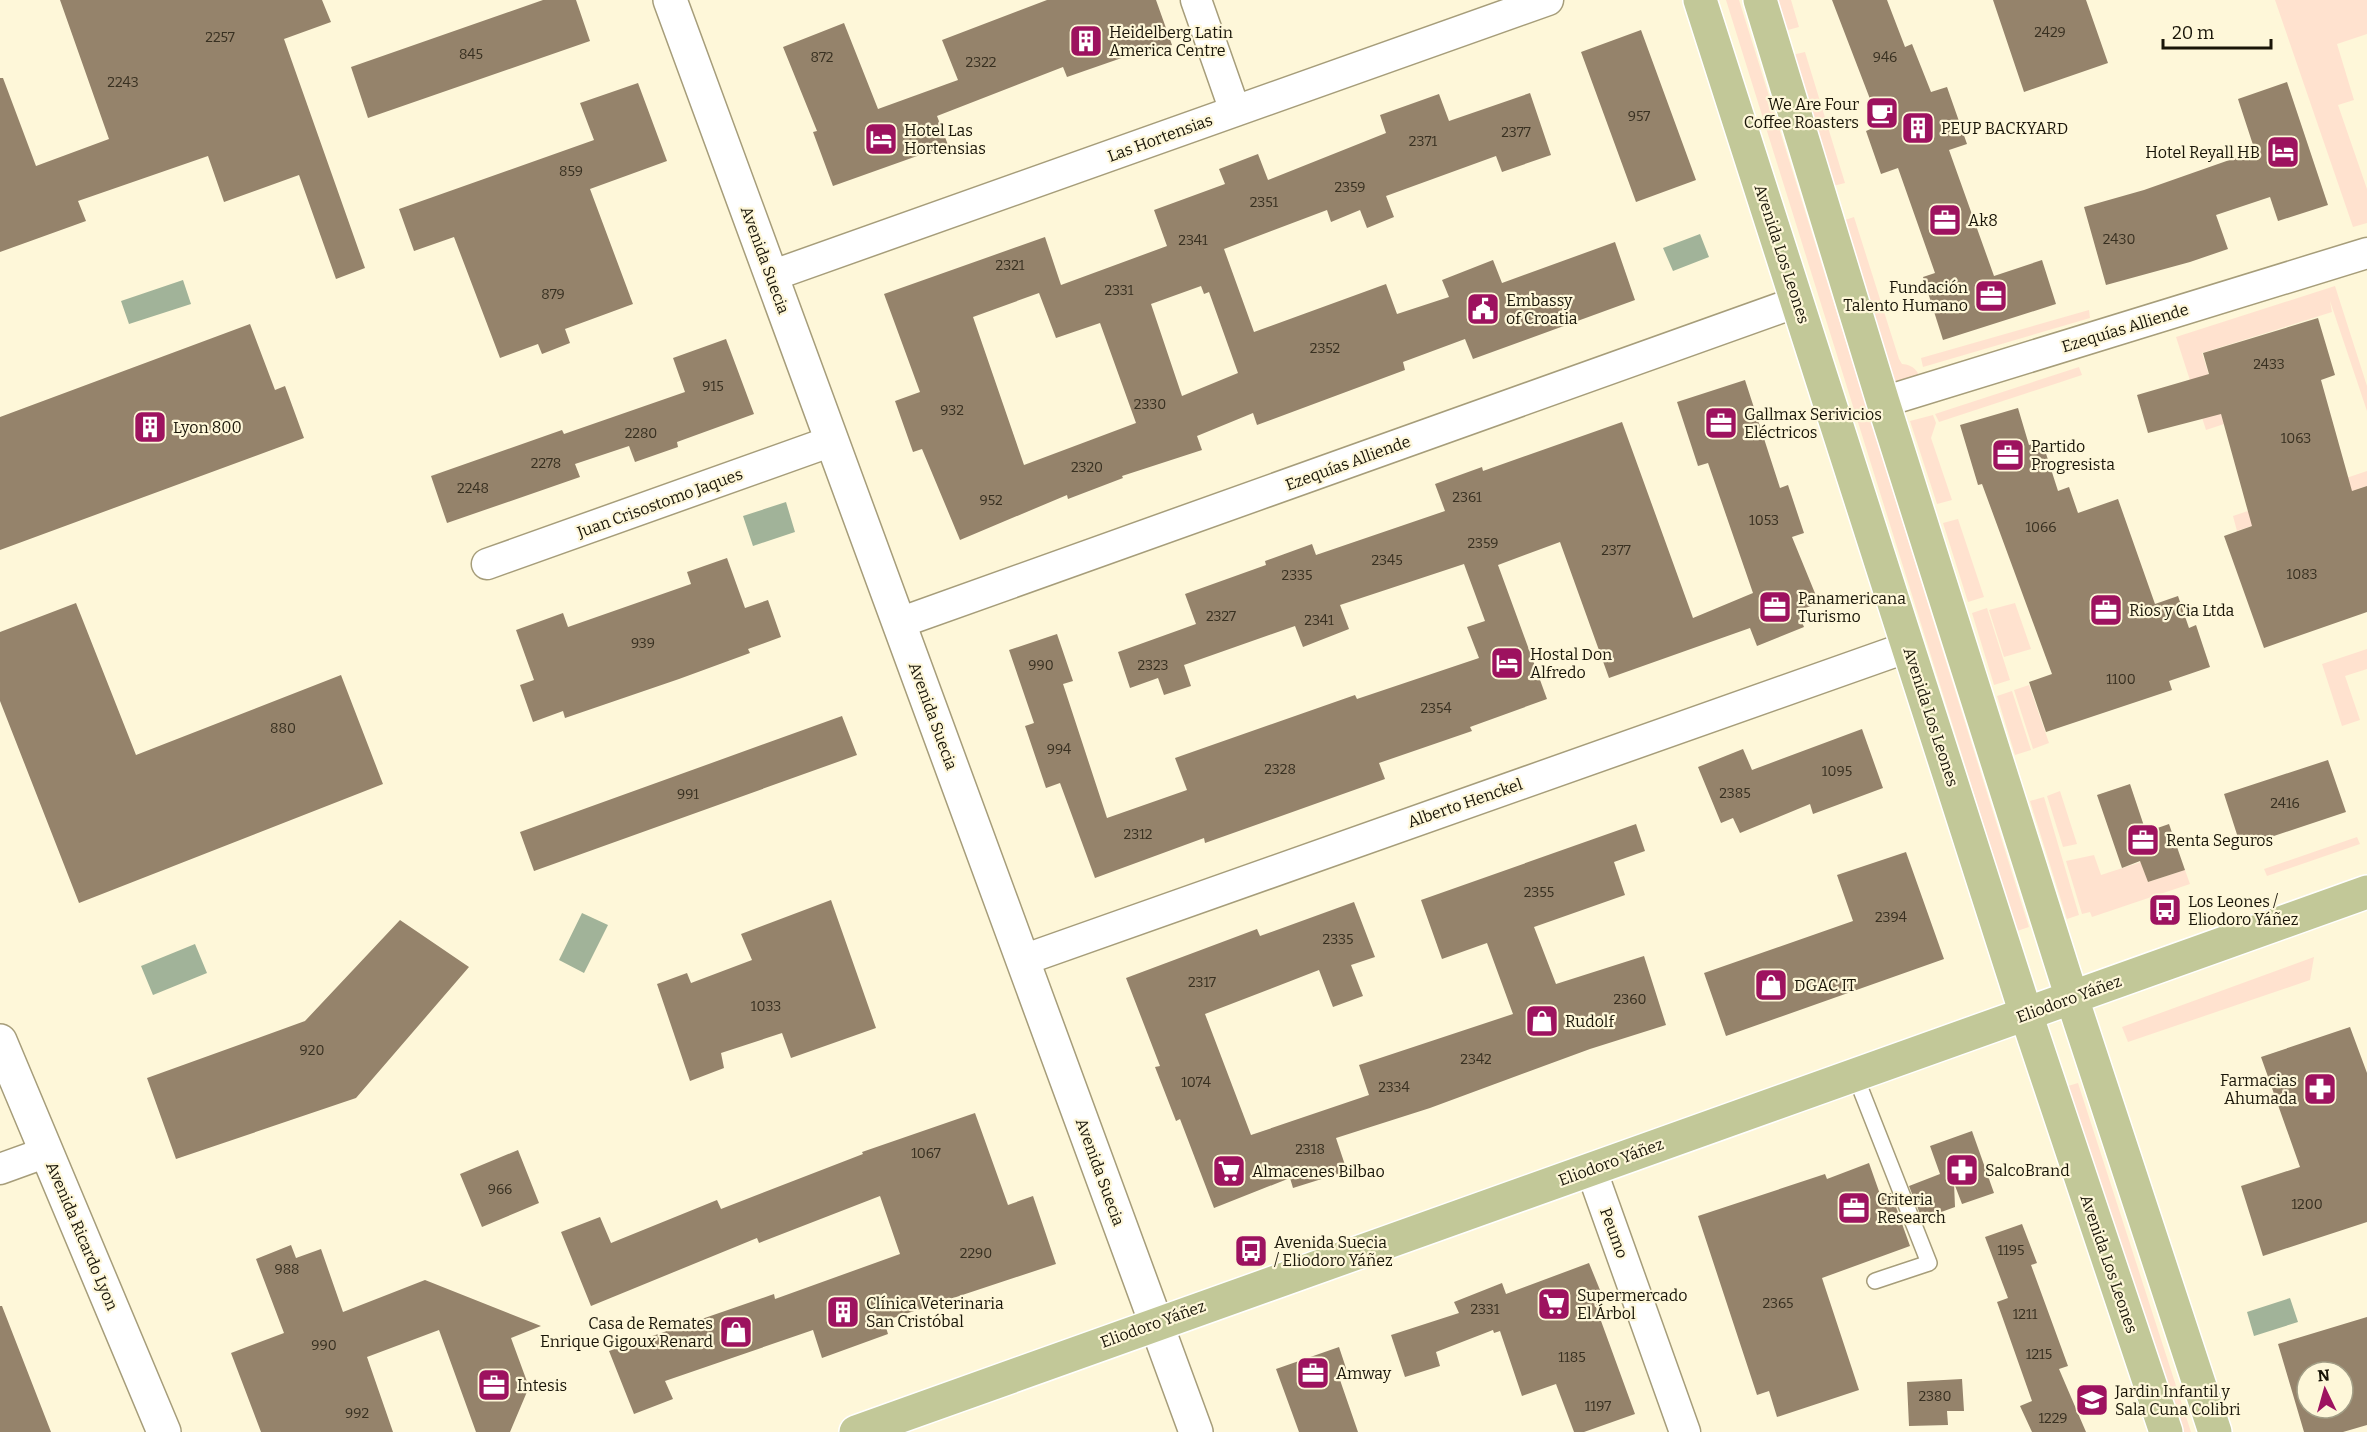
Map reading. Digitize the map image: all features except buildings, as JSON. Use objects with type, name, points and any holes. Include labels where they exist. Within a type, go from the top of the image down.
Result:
[{"type":"main road","name":"Avenida Los Leones","points":[[1700,0],[2026,1014],[2166,1432]]},
{"type":"main road","points":[[1760,0],[1883,402],[2072,998],[2215,1432]]},
{"type":"main road","name":"Eliodoro Yáñez","points":[[856,1432],[2367,892]]},
{"type":"street","name":"Avenida Suecia","points":[[670,0],[1196,1432]]},
{"type":"street","points":[[1196,0],[1235,111]]},
{"type":"street","name":"Las Hortensias","points":[[771,276],[1548,0]]},
{"type":"street","name":"Ezequías Alliende","points":[[1883,402],[2365,261]]},
{"type":"street","name":"Ezequías Alliende","points":[[899,623],[1797,302]]},
{"type":"street","name":"Juan Crisostomo Jaques","points":[[487,564],[832,441]]},
{"type":"street","name":"Alberto Henckel","points":[[1023,960],[1908,647]]},
{"type":"street","name":"Avenida Ricardo Lyon","points":[[0,1041],[164,1432]]},
{"type":"street","points":[[0,1169],[47,1152]]},
{"type":"street","name":"Peumo","points":[[1591,1169],[1685,1432]]},
{"type":"lane","points":[[1856,1075],[1929,1263],[1875,1281]]},
{"type":"shaded area","points":[[1726,0],[1739,0],[2029,927],[2017,931]]},
{"type":"shaded area","points":[[1774,0],[1791,0],[1799,27],[1784,31]]},
{"type":"shaded area","points":[[2275,0],[2367,0],[2367,34],[2337,44],[2354,100],[2338,105],[2367,189],[2367,223],[2353,227]]},
{"type":"shaded area","points":[[1805,52],[1845,183],[1833,186],[1792,55]]},
{"type":"shaded area","points":[[1854,217],[1899,359],[1902,364],[1915,369],[1922,382],[1895,390],[1842,221]]},
{"type":"shaded area","points":[[1700,234],[1709,257],[1673,271],[1663,248]]},
{"type":"shaded area","points":[[183,280],[191,304],[129,324],[121,301]]},
{"type":"shaded area","points":[[2335,286],[2367,386],[2367,411],[2330,301],[2332,312],[2202,353],[2224,424],[2206,430],[2176,337]]},
{"type":"shaded area","points":[[2089,310],[2090,318],[1923,367],[1921,358]]},
{"type":"shaded area","points":[[2079,367],[2082,375],[1939,422],[1935,414]]},
{"type":"shaded area","points":[[1933,415],[1936,423],[1931,438],[1952,500],[1937,504],[1910,421]]},
{"type":"shaded area","points":[[2367,471],[2367,486],[2237,531],[2233,516]]},
{"type":"shaded area","points":[[786,502],[795,532],[753,546],[743,516]]},
{"type":"shaded area","points":[[1958,519],[1984,597],[1968,602],[1943,523]]},
{"type":"shaded area","points":[[2015,603],[2031,649],[2004,657],[1989,610]]},
{"type":"shaded area","points":[[1987,608],[2010,680],[1994,685],[1972,613]]},
{"type":"shaded area","points":[[2367,649],[2367,669],[2345,676],[2360,720],[2342,726],[2322,664]]},
{"type":"shaded area","points":[[2029,685],[2049,743],[2033,749],[2014,690]]},
{"type":"shaded area","points":[[2012,691],[2031,750],[2015,755],[1997,696]]},
{"type":"shaded area","points":[[2060,791],[2077,844],[2063,847],[2047,796]]},
{"type":"shaded area","points":[[2044,797],[2079,915],[2067,919],[2030,801]]},
{"type":"shaded area","points":[[2357,837],[2360,844],[2267,876],[2264,869]]},
{"type":"shaded area","points":[[2094,855],[2101,875],[2141,862],[2148,882],[2185,870],[2190,884],[2092,917],[2090,912],[2082,914],[2066,861]]},
{"type":"shaded area","points":[[582,913],[608,925],[584,973],[559,960]]},
{"type":"shaded area","points":[[195,944],[207,973],[153,995],[141,966]]},
{"type":"shaded area","points":[[2314,957],[2310,980],[2128,1042],[2122,1027]]},
{"type":"shaded area","points":[[2078,1083],[2191,1432],[2180,1432],[2068,1086]]},
{"type":"shaded area","points":[[2290,1298],[2298,1322],[2254,1336],[2247,1312]]},
{"type":"place","name":"Heidelberg Latin America Centre","points":[[1086,41]]},
{"type":"place","name":"We Are Four Coffee Roasters","points":[[1882,113]]},
{"type":"place","name":"PEUP BACKYARD","points":[[1918,128]]},
{"type":"place","name":"Hotel Las Hortensias","points":[[881,139]]},
{"type":"place","name":"Hotel Reyall HB","points":[[2283,152]]},
{"type":"place","name":"Ak8","points":[[1945,220]]},
{"type":"place","name":"Fundación Talento Humano","points":[[1991,296]]},
{"type":"place","name":"Embassy of Croatia","points":[[1483,309]]},
{"type":"place","name":"Gallmax Serivicios Eléctricos","points":[[1721,423]]},
{"type":"place","name":"Lyon 800","points":[[150,427]]},
{"type":"place","name":"Partido Progresista","points":[[2008,455]]},
{"type":"place","name":"Panamericana Turismo","points":[[1775,607]]},
{"type":"place","name":"Rios y Cia Ltda","points":[[2106,610]]},
{"type":"place","name":"Hostal Don Alfredo","points":[[1507,663]]},
{"type":"place","name":"Renta Seguros","points":[[2143,840]]},
{"type":"place","name":"Los Leones / Eliodoro Yáñez","points":[[2165,910]]},
{"type":"place","name":"DGAC IT","points":[[1771,985]]},
{"type":"place","name":"Rudolf","points":[[1542,1021]]},
{"type":"place","name":"Farmacias Ahumada","points":[[2320,1089]]},
{"type":"place","name":"SalcoBrand","points":[[1962,1170]]},
{"type":"place","name":"Almacenes Bilbao","points":[[1229,1171]]},
{"type":"place","name":"Criteria Research","points":[[1854,1208]]},
{"type":"place","name":"Avenida Suecia / Eliodoro Yáñez","points":[[1251,1251]]},
{"type":"place","name":"Supermercado El Árbol","points":[[1554,1304]]},
{"type":"place","name":"Clínica Veterinaria San Cristóbal","points":[[843,1312]]},
{"type":"place","name":"Casa de Remates Enrique Gigoux Renard","points":[[736,1332]]},
{"type":"place","name":"Amway","points":[[1313,1373]]},
{"type":"place","name":"Intesis","points":[[494,1385]]},
{"type":"place","name":"Jardin Infantil y Sala Cuna Colibri","points":[[2092,1400]]}]
